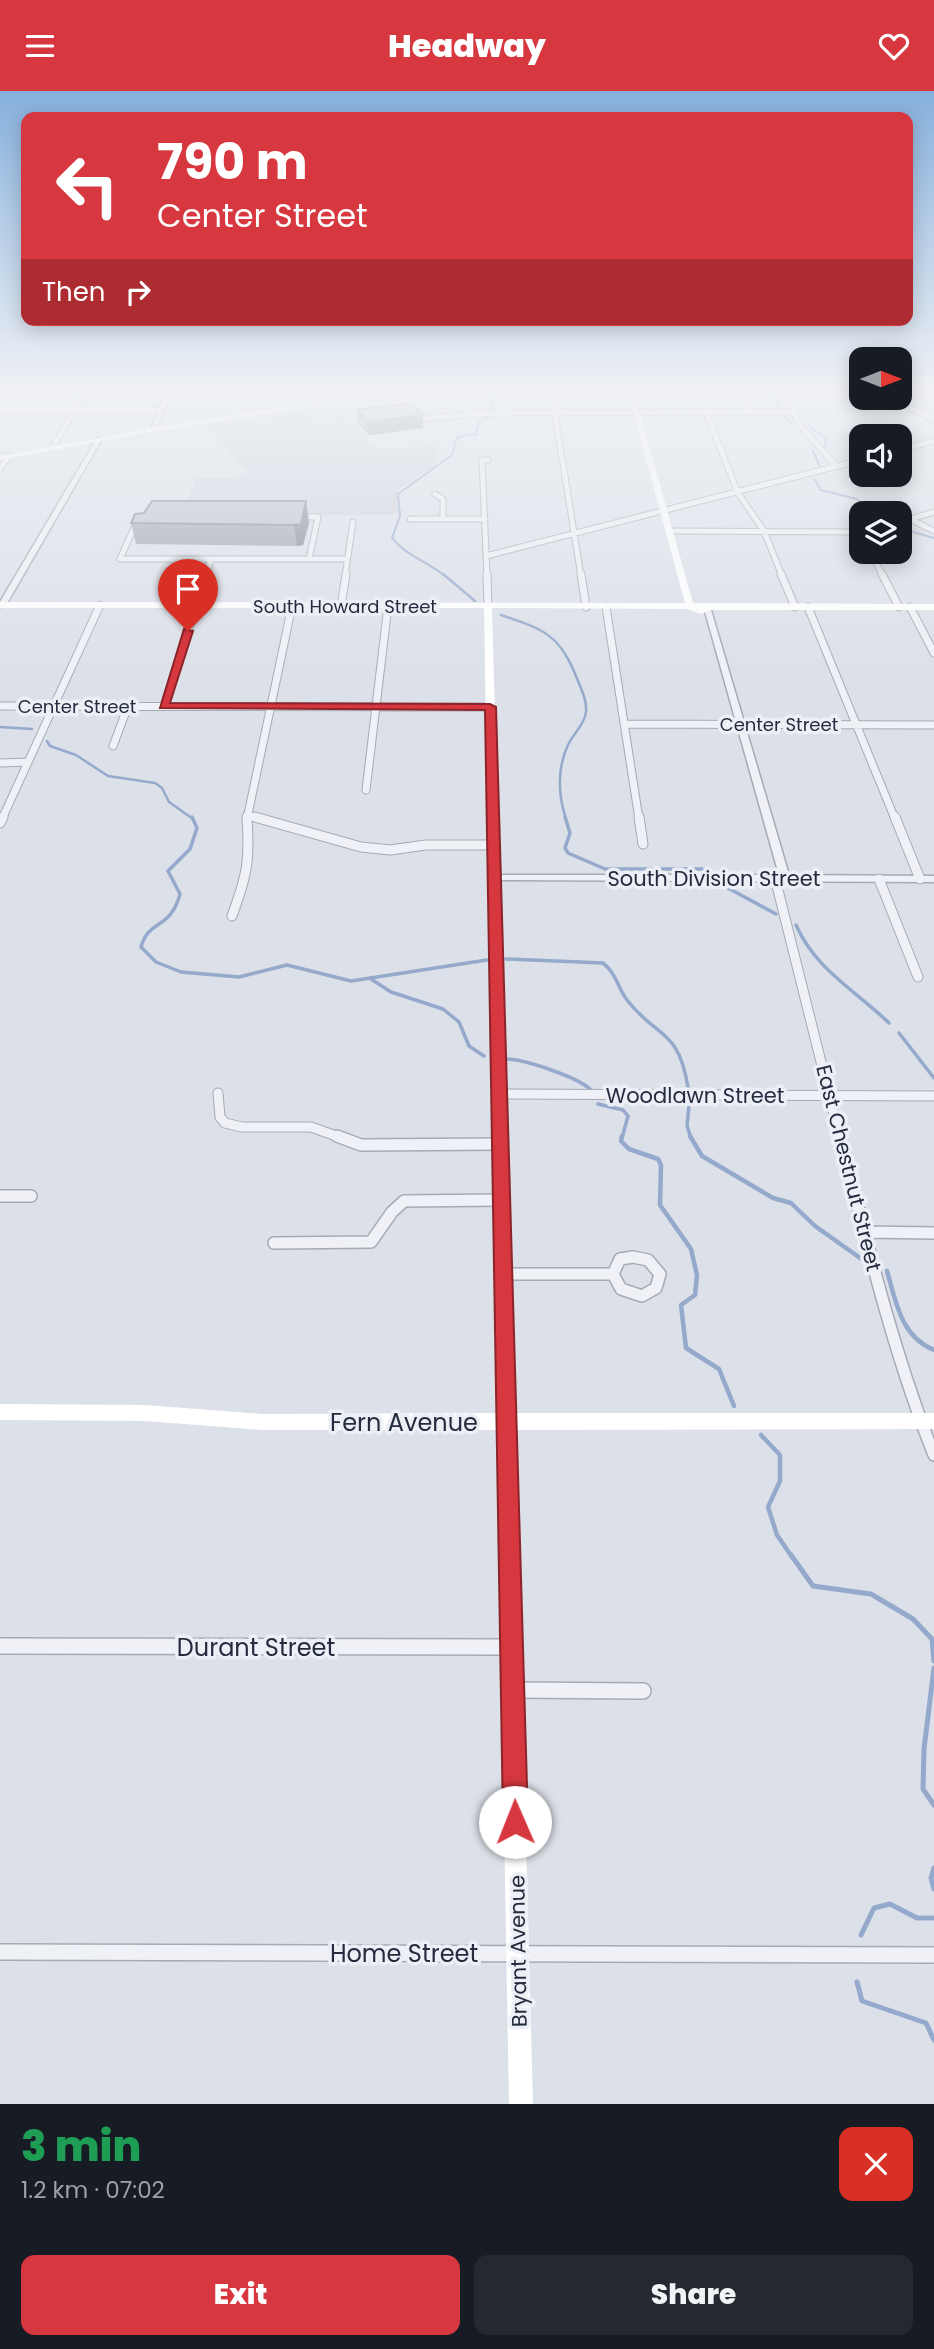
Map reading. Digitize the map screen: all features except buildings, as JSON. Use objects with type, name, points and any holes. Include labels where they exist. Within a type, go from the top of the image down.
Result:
[{"type":"main road","points":[[656,483],[690,607]]},
{"type":"main road","name":"South Howard Street","points":[[1,606],[795,607]]},
{"type":"main road","name":"Bryant Avenue","points":[[488,606],[522,2104]]},
{"type":"main road","points":[[795,607],[934,607]]},
{"type":"main road","name":"Fern Avenue","points":[[0,1412],[145,1413],[263,1422],[927,1421]]},
{"type":"street","points":[[1,606],[73,483]]},
{"type":"street","name":"Bryant Avenue","points":[[483,483],[488,606]]},
{"type":"street","points":[[566,483],[586,607]]},
{"type":"street","points":[[734,483],[764,531],[795,607]]},
{"type":"street","points":[[486,556],[776,483]]},
{"type":"street","points":[[435,495],[443,499],[443,519]]},
{"type":"street","points":[[912,518],[934,512]]},
{"type":"street","points":[[146,517],[139,517],[120,559],[347,559]]},
{"type":"street","points":[[291,517],[318,517],[309,559]]},
{"type":"street","points":[[410,519],[485,519]]},
{"type":"street","points":[[912,520],[934,531]]},
{"type":"street","points":[[341,606],[354,522]]},
{"type":"street","points":[[669,531],[849,533]]},
{"type":"street","points":[[164,706],[211,559]]},
{"type":"street","points":[[877,564],[899,607]]},
{"type":"street","points":[[0,823],[100,605]]},
{"type":"street","points":[[232,916],[247,876],[250,858],[247,815],[292,606]]},
{"type":"street","points":[[366,790],[388,606]]},
{"type":"street","points":[[606,607],[643,844]]},
{"type":"street","points":[[808,607],[920,879]]},
{"type":"street","points":[[910,607],[934,653]]},
{"type":"street","name":"East Chestnut Street","points":[[706,608],[740,724],[780,878],[864,1232],[927,1421],[934,1455]]},
{"type":"street","name":"Center Street","points":[[0,706],[490,707]]},
{"type":"street","points":[[113,746],[128,706]]},
{"type":"street","name":"Center Street","points":[[624,724],[934,725]]},
{"type":"street","points":[[0,763],[28,762]]},
{"type":"street","points":[[247,815],[362,847],[390,850],[426,845],[493,845]]},
{"type":"street","name":"South Division Street","points":[[494,878],[934,879]]},
{"type":"street","points":[[878,879],[918,977]]},
{"type":"street","points":[[218,1093],[220,1117],[232,1126],[312,1126],[361,1145],[500,1144]]},
{"type":"street","name":"Woodlawn Street","points":[[499,1094],[934,1096]]},
{"type":"street","points":[[0,1196],[31,1196]]},
{"type":"street","points":[[274,1243],[371,1242],[392,1212],[404,1201],[501,1200]]},
{"type":"street","points":[[864,1232],[934,1233]]},
{"type":"street","points":[[503,1274],[613,1274]]},
{"type":"street","name":"Durant Street","points":[[0,1646],[511,1647]]},
{"type":"street","points":[[512,1690],[643,1691]]},
{"type":"street","name":"Home Street","points":[[0,1952],[934,1955]]},
{"type":"shaded area","points":[[194,483],[408,483],[399,489],[397,515],[182,515]]},
{"type":"waterway","points":[[413,483],[398,494],[400,516],[392,538],[445,576]]},
{"type":"waterway","points":[[817,483],[821,490],[859,501]]},
{"type":"waterway","points":[[912,532],[934,538]]},
{"type":"waterway","points":[[443,574],[475,601]]},
{"type":"waterway","points":[[501,615],[550,636],[565,653],[584,696],[585,716],[568,745],[560,772],[561,801],[566,819]]},
{"type":"waterway","points":[[0,727],[32,729]]},
{"type":"waterway","points":[[47,741],[50,746],[76,755],[108,776],[155,783],[162,788],[169,802],[193,819]]},
{"type":"waterway","points":[[565,817],[570,833],[565,848],[568,853],[605,869],[702,869]]},
{"type":"waterway","points":[[193,819],[197,828],[190,849],[168,871],[180,894],[176,906],[171,914],[149,932],[141,947],[156,962],[181,972],[239,977],[287,965],[351,981],[487,960]]},
{"type":"waterway","points":[[726,887],[776,914]]},
{"type":"waterway","points":[[796,925],[804,941],[825,967],[889,1023]]},
{"type":"waterway","points":[[506,959],[603,963],[638,1013],[673,1044],[679,1054],[688,1088]]},
{"type":"waterway","points":[[371,979],[391,992],[443,1009],[459,1022],[469,1046],[484,1056]]},
{"type":"waterway","points":[[899,1033],[934,1078]]},
{"type":"waterway","points":[[507,1059],[551,1070],[591,1090]]},
{"type":"waterway","points":[[598,1104],[623,1110],[628,1116],[622,1138]]},
{"type":"waterway","points":[[689,1106],[687,1126],[691,1137]]},
{"type":"waterway","points":[[622,1136],[621,1141],[629,1149],[658,1159],[661,1165],[660,1205],[691,1249],[697,1275],[695,1295],[681,1305],[686,1348],[719,1369],[734,1406]]},
{"type":"waterway","points":[[691,1137],[702,1156],[773,1198],[791,1203],[815,1226],[863,1260]]},
{"type":"waterway","points":[[887,1271],[897,1306],[907,1327],[914,1337],[934,1350]]},
{"type":"waterway","points":[[761,1435],[780,1455],[780,1481],[768,1507],[777,1535],[792,1557]]},
{"type":"waterway","points":[[791,1555],[813,1586],[871,1594],[913,1619],[932,1639],[934,1661]]},
{"type":"waterway","points":[[934,1668],[924,1749],[923,1789],[934,1805]]},
{"type":"waterway","points":[[934,1868],[931,1878],[934,1889]]},
{"type":"waterway","points":[[861,1935],[874,1908],[890,1904],[917,1918],[934,1918]]},
{"type":"waterway","points":[[857,1982],[862,2001],[926,2023],[934,2040]]},
{"type":"route","points":[[188,631],[164,706],[490,707],[515,1822]]}]
